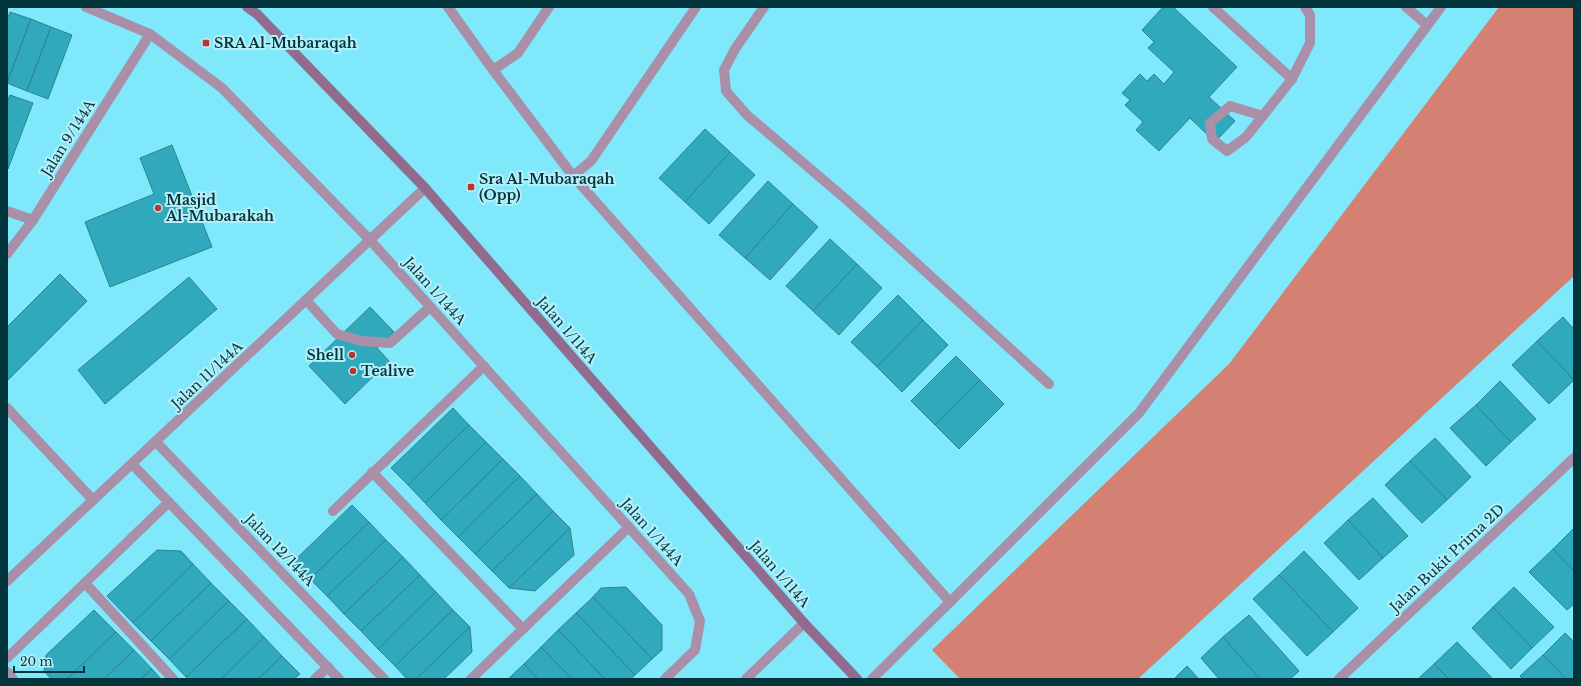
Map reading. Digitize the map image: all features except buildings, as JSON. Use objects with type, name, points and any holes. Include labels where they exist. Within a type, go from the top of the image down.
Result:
[{"type":"street","name":"Jalan 1/144A","points":[[86,7],[150,34],[222,88],[370,240],[689,594],[700,621],[695,650],[665,679]]},
{"type":"street","name":"Jalan 1/114A","points":[[248,7],[257,14],[425,188],[804,623],[857,679]]},
{"type":"street","points":[[448,7],[492,70],[573,176],[950,602]]},
{"type":"street","points":[[492,70],[518,53],[549,7]]},
{"type":"street","points":[[573,176],[591,161],[696,7]]},
{"type":"street","points":[[764,7],[735,49],[724,70],[726,91],[747,115],[848,201],[1049,384]]},
{"type":"street","points":[[1213,7],[1292,79]]},
{"type":"street","points":[[1263,116],[1230,106],[1210,123],[1212,140],[1227,151],[1246,138],[1292,79],[1310,43],[1310,15],[1305,7]]},
{"type":"street","points":[[1406,7],[1428,26]]},
{"type":"street","points":[[872,679],[1139,413],[1441,7]]},
{"type":"street","name":"Jalan 9/144A","points":[[7,254],[32,220],[150,34]]},
{"type":"street","name":"Jalan 11/144A","points":[[7,581],[425,188]]},
{"type":"street","points":[[7,211],[32,220]]},
{"type":"street","points":[[306,300],[337,334],[362,341],[390,343],[430,307]]},
{"type":"street","points":[[333,511],[484,366]]},
{"type":"street","points":[[7,408],[93,500]]},
{"type":"street","name":"Jalan 12/144A","points":[[156,442],[384,679]]},
{"type":"street","name":"Jalan Bukit Prima 2D","points":[[1339,679],[1574,458]]},
{"type":"street","points":[[132,464],[339,679]]},
{"type":"street","points":[[372,472],[524,629]]},
{"type":"street","points":[[7,658],[169,502]]},
{"type":"street","points":[[471,679],[629,527]]},
{"type":"street","points":[[85,583],[173,679]]},
{"type":"street","points":[[746,679],[804,623]]},
{"type":"street","points":[[315,679],[328,667]]},
{"type":"street","points":[[7,672],[13,679]]},
{"type":"shaded area","points":[[1499,7],[1574,7],[1574,276],[1138,679],[960,679],[932,650],[1229,364]]},
{"type":"place","name":"SRA Al-Mubaraqah","points":[[206,43]]},
{"type":"place","name":"Sra Al-Mubaraqah (Opp)","points":[[471,187]]},
{"type":"place","name":"Masjid Al-Mubarakah","points":[[158,208]]},
{"type":"place","name":"Shell","points":[[352,355]]},
{"type":"place","name":"Tealive","points":[[353,371]]}]
